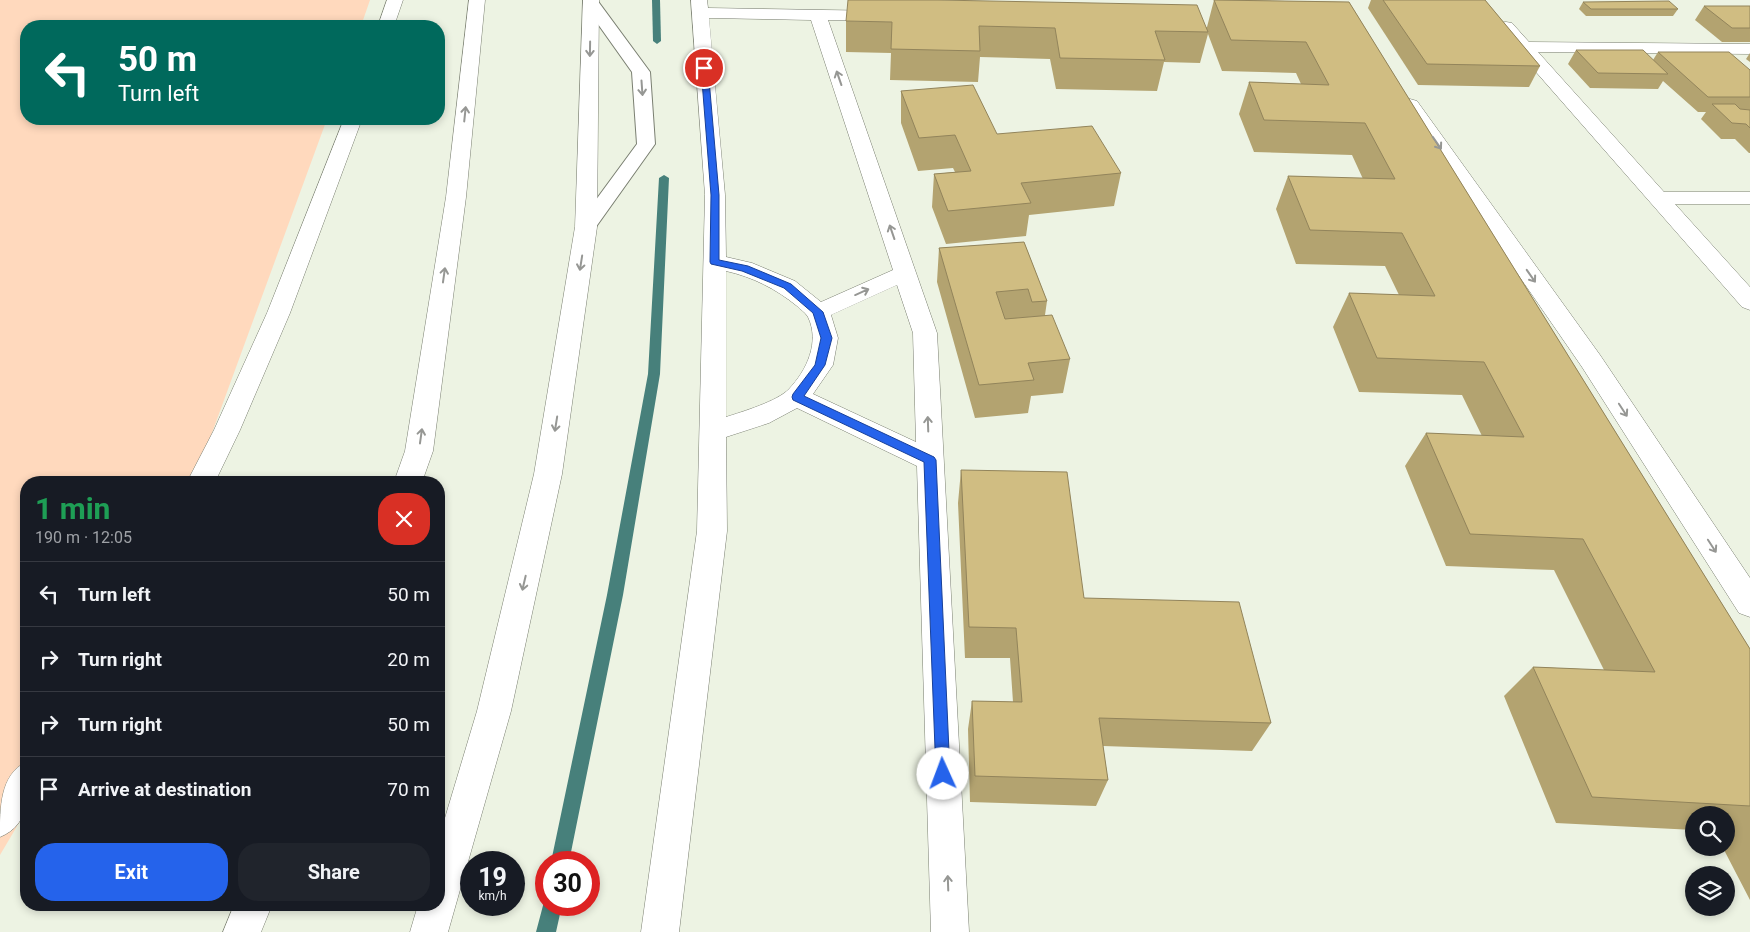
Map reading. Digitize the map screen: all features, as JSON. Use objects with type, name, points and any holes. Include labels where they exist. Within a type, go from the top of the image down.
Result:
[{"type":"street","points":[[388,20],[395,0]]},
{"type":"street","points":[[410,476],[419,450],[456,197],[477,0]]},
{"type":"street","points":[[445,879],[494,711],[548,474],[586,227],[591,2]]},
{"type":"street","points":[[660,932],[712,530],[715,195],[700,7],[818,15],[907,16]]},
{"type":"street","points":[[818,15],[925,333],[950,932]]},
{"type":"street","points":[[1498,18],[1750,302]]},
{"type":"street","points":[[1524,47],[1750,49]]},
{"type":"street","points":[[1402,93],[1591,361],[1750,604]]},
{"type":"street","points":[[204,476],[218,452],[279,314],[308,242],[350,125]]},
{"type":"street","points":[[1657,198],[1750,198]]},
{"type":"street","points":[[714,262],[744,268],[788,286],[818,312],[826,338],[820,365],[797,397],[760,416],[714,431]]},
{"type":"street","points":[[818,312],[906,272]]},
{"type":"street","points":[[797,397],[930,460]]},
{"type":"street","points":[[0,820],[20,788]]},
{"type":"street","points":[[242,932],[251,911]]},
{"type":"street","points":[[429,932],[435,911]]},
{"type":"lane","points":[[586,227],[646,144],[641,72],[591,2]]},
{"type":"shaded area","points":[[0,0],[370,0],[363,20],[20,20],[20,125],[325,125],[196,476],[20,476],[20,821],[0,855]]},
{"type":"building","points":[[848,0],[1197,5],[1208,32],[1155,31],[1165,60],[1060,58],[1055,28],[979,26],[980,51],[891,49],[892,22],[846,21]]},
{"type":"building","points":[[1214,0],[1349,2],[1750,649],[1750,806],[1592,797],[1533,667],[1655,672],[1583,539],[1470,534],[1426,433],[1524,437],[1484,362],[1377,358],[1349,293],[1435,296],[1402,233],[1310,230],[1288,176],[1395,179],[1365,123],[1264,120],[1249,82],[1329,85],[1306,42],[1231,40]]},
{"type":"building","points":[[1383,0],[1485,0],[1540,66],[1427,64]]},
{"type":"building","points":[[1669,1],[1678,9],[1591,9],[1583,2]]},
{"type":"building","points":[[1704,6],[1750,6],[1750,28],[1732,28]]},
{"type":"building","points":[[1576,50],[1643,50],[1668,74],[1598,73]]},
{"type":"building","points":[[1658,52],[1729,52],[1750,70],[1750,97],[1708,97]]},
{"type":"building","points":[[973,85],[997,134],[1092,126],[1121,173],[1021,183],[1031,203],[948,211],[934,174],[971,171],[955,135],[919,138],[901,91]]},
{"type":"building","points":[[1712,104],[1735,104],[1740,109],[1750,110],[1750,128],[1746,124],[1732,123]]},
{"type":"building","points":[[1024,242],[1047,301],[1032,302],[1028,289],[996,292],[1005,319],[1052,315],[1070,359],[1028,363],[1034,380],[979,385],[939,248]]},
{"type":"building","points":[[961,470],[1067,472],[1084,598],[1239,602],[1271,723],[1099,718],[1108,780],[975,776],[972,701],[1022,702],[1016,628],[969,627]]},
{"type":"waterway","points":[[656,0],[657,41]]},
{"type":"waterway","points":[[562,851],[615,595],[654,374],[664,178]]},
{"type":"waterway","points":[[546,932],[550,916]]},
{"type":"route","points":[[704,68],[715,195],[714,262],[744,268],[788,286],[818,312],[826,338],[820,365],[797,397],[930,460],[943,774]]}]
